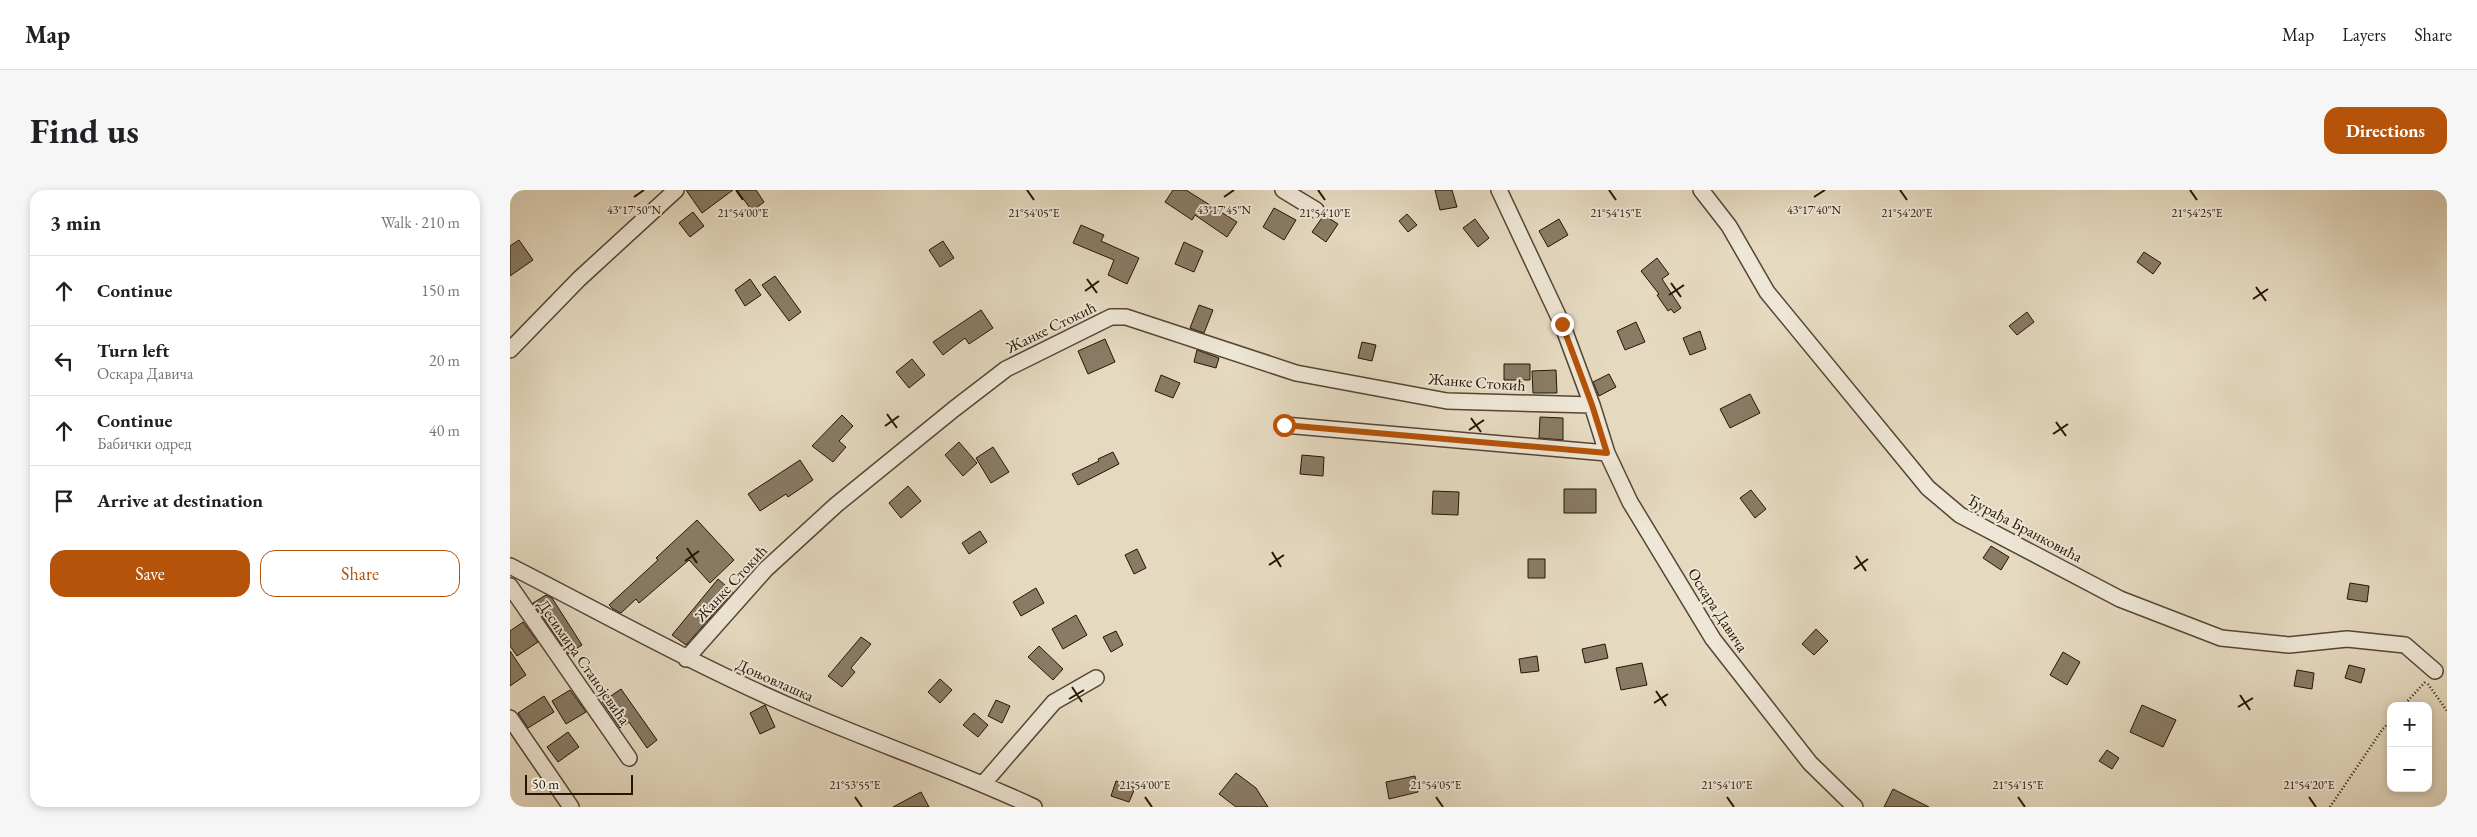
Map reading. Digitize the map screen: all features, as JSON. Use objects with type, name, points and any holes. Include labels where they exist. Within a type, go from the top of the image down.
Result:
[{"type":"street","points":[[510,350],[579,279],[676,190]]},
{"type":"street","points":[[1283,190],[1316,210]]},
{"type":"street","name":"Оскара Давича","points":[[1499,190],[1562,324],[1592,405],[1607,453],[1630,502],[1713,639],[1810,763],[1855,807]]},
{"type":"street","name":"Ђурађа Бранковића","points":[[1701,190],[1729,226],[1767,292],[1928,488],[1960,515],[2120,599],[2221,638],[2289,645],[2347,639],[2405,645],[2430,676]]},
{"type":"street","name":"Жанке Стокић","points":[[686,658],[766,569],[836,505],[954,409],[1006,369],[1111,317],[1126,317],[1296,373],[1447,401],[1592,405]]},
{"type":"street","points":[[1284,425],[1607,453]]},
{"type":"street","name":"Доњовлашка","points":[[510,566],[686,658],[806,713],[983,784],[1034,807]]},
{"type":"street","name":"Десимира Станојевића","points":[[510,586],[629,758]]},
{"type":"street","points":[[983,784],[1054,702],[1096,678]]},
{"type":"street","points":[[510,718],[571,807]]},
{"type":"path","points":[[2430,676],[2447,711]]},
{"type":"path","points":[[2330,807],[2387,724]]},
{"type":"building","points":[[686,190],[733,190],[702,213]]},
{"type":"building","points":[[737,190],[756,190],[764,202],[752,211]]},
{"type":"building","points":[[1173,190],[1186,190],[1237,222],[1227,237],[1195,215],[1192,220],[1165,202]]},
{"type":"building","points":[[1435,190],[1452,190],[1457,207],[1440,210]]},
{"type":"building","points":[[1274,208],[1296,220],[1284,240],[1263,227]]},
{"type":"building","points":[[693,212],[704,226],[690,237],[679,223]]},
{"type":"building","points":[[1407,214],[1417,225],[1408,232],[1399,221]]},
{"type":"building","points":[[1324,215],[1338,224],[1326,242],[1312,232]]},
{"type":"building","points":[[1475,219],[1489,238],[1478,247],[1463,228]]},
{"type":"building","points":[[1559,219],[1568,235],[1548,247],[1539,231]]},
{"type":"building","points":[[1081,225],[1104,235],[1101,241],[1139,258],[1127,284],[1108,275],[1114,260],[1073,243]]},
{"type":"building","points":[[519,240],[533,260],[510,276],[510,246]]},
{"type":"building","points":[[943,241],[954,258],[940,267],[929,250]]},
{"type":"building","points":[[1184,242],[1203,251],[1194,272],[1175,264]]},
{"type":"building","points":[[2144,252],[2161,263],[2153,274],[2137,262]]},
{"type":"building","points":[[1657,258],[1669,274],[1662,279],[1681,308],[1674,313],[1671,309],[1668,311],[1657,295],[1659,294],[1641,271]]},
{"type":"building","points":[[775,276],[801,312],[789,321],[762,285]]},
{"type":"building","points":[[750,279],[761,295],[745,306],[735,290]]},
{"type":"building","points":[[1199,305],[1213,310],[1204,333],[1190,328]]},
{"type":"building","points":[[981,310],[993,328],[969,344],[965,338],[943,355],[933,342]]},
{"type":"building","points":[[2027,312],[2034,322],[2017,335],[2009,326]]},
{"type":"building","points":[[1636,322],[1645,342],[1625,350],[1617,331]]},
{"type":"building","points":[[1700,331],[1706,349],[1690,355],[1683,338]]},
{"type":"building","points":[[1105,339],[1115,362],[1088,374],[1078,351]]},
{"type":"building","points":[[1362,342],[1376,345],[1372,361],[1358,358]]},
{"type":"building","points":[[1197,350],[1219,358],[1216,368],[1194,362]]},
{"type":"building","points":[[912,359],[925,375],[909,388],[896,372]]},
{"type":"building","points":[[1504,364],[1530,364],[1530,380],[1504,380]]},
{"type":"building","points":[[1556,370],[1557,393],[1533,393],[1532,371]]},
{"type":"building","points":[[1609,374],[1616,387],[1599,396],[1593,382]]},
{"type":"building","points":[[1161,375],[1180,383],[1173,398],[1155,391]]},
{"type":"building","points":[[1750,394],[1760,413],[1730,428],[1720,409]]},
{"type":"building","points":[[842,415],[853,426],[839,441],[846,447],[833,462],[812,446]]},
{"type":"building","points":[[1540,417],[1563,418],[1563,440],[1539,438]]},
{"type":"building","points":[[959,442],[977,463],[963,476],[945,455]]},
{"type":"building","points":[[993,447],[1009,472],[991,483],[976,458]]},
{"type":"building","points":[[1113,452],[1119,464],[1078,485],[1072,474]]},
{"type":"building","points":[[1302,455],[1324,457],[1323,476],[1300,474]]},
{"type":"building","points":[[800,460],[813,480],[788,497],[786,494],[760,511],[748,494]]},
{"type":"building","points":[[908,486],[921,501],[901,518],[889,503]]},
{"type":"building","points":[[1564,489],[1596,489],[1596,513],[1564,513]]},
{"type":"building","points":[[1751,490],[1766,509],[1755,518],[1740,498]]},
{"type":"building","points":[[1433,491],[1459,492],[1458,515],[1432,514]]},
{"type":"building","points":[[697,520],[734,560],[710,583],[689,560],[639,603],[636,599],[621,613],[613,609],[609,605],[658,560],[656,558]]},
{"type":"building","points":[[980,531],[987,542],[969,554],[962,543]]},
{"type":"building","points":[[1991,546],[2009,557],[2001,570],[1983,558]]},
{"type":"building","points":[[1137,549],[1146,568],[1134,574],[1125,555]]},
{"type":"building","points":[[1528,559],[1545,559],[1545,578],[1528,578]]},
{"type":"building","points":[[718,579],[733,592],[686,645],[672,635]]},
{"type":"building","points":[[2350,583],[2369,586],[2367,602],[2347,599]]},
{"type":"building","points":[[1036,588],[1044,603],[1021,616],[1013,602]]},
{"type":"building","points":[[546,595],[552,598],[582,645],[568,654],[533,603]]},
{"type":"building","points":[[1076,615],[1087,635],[1063,649],[1052,629]]},
{"type":"building","points":[[523,622],[538,642],[517,656],[510,646],[510,631]]},
{"type":"building","points":[[1816,629],[1828,641],[1814,655],[1802,644]]},
{"type":"building","points":[[1116,631],[1123,645],[1111,652],[1103,637]]},
{"type":"building","points":[[861,637],[871,644],[851,668],[855,672],[842,687],[828,676]]},
{"type":"building","points":[[1605,644],[1608,658],[1585,663],[1582,649]]},
{"type":"building","points":[[1039,646],[1063,669],[1053,680],[1028,657]]},
{"type":"building","points":[[510,651],[526,675],[510,686]]},
{"type":"building","points":[[2063,652],[2080,662],[2067,685],[2050,675]]},
{"type":"building","points":[[1537,656],[1539,671],[1521,673],[1519,659]]},
{"type":"building","points":[[1642,663],[1647,685],[1621,690],[1616,668]]},
{"type":"building","points":[[2349,665],[2365,669],[2361,683],[2345,678]]},
{"type":"building","points":[[2297,670],[2314,673],[2312,689],[2294,686]]},
{"type":"building","points":[[940,679],[952,690],[940,703],[928,692]]},
{"type":"building","points":[[621,689],[657,740],[647,748],[629,722],[620,728],[602,702]]},
{"type":"building","points":[[570,690],[586,712],[566,724],[552,701]]},
{"type":"building","points":[[544,696],[554,712],[528,728],[518,713]]},
{"type":"building","points":[[996,700],[1010,706],[1002,723],[988,716]]},
{"type":"building","points":[[765,705],[775,727],[760,734],[750,713]]},
{"type":"building","points":[[2142,705],[2176,720],[2163,747],[2130,732]]},
{"type":"building","points":[[974,713],[988,725],[978,737],[963,725]]},
{"type":"building","points":[[568,732],[579,747],[558,762],[547,747]]},
{"type":"building","points":[[2107,750],[2119,758],[2112,769],[2099,761]]},
{"type":"building","points":[[1236,773],[1256,788],[1268,807],[1236,807],[1219,794]]},
{"type":"building","points":[[1415,776],[1418,792],[1389,799],[1386,782]]},
{"type":"building","points":[[1116,781],[1135,788],[1129,802],[1111,796]]},
{"type":"building","points":[[1893,789],[1929,807],[1884,807]]},
{"type":"building","points":[[921,792],[929,807],[893,807]]},
{"type":"route","points":[[1284,425],[1607,453],[1592,405],[1562,324]]}]
